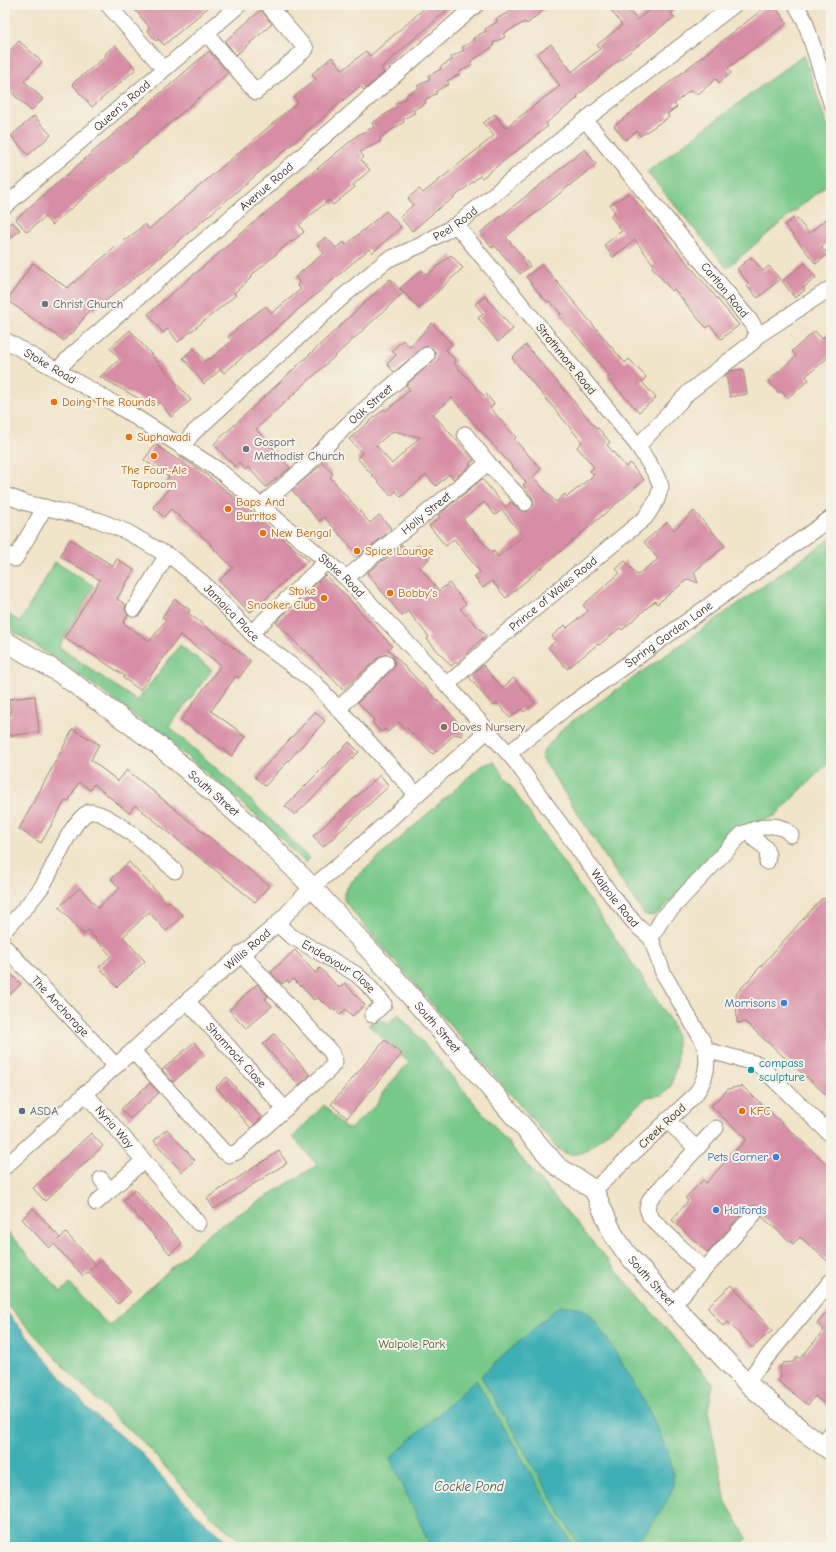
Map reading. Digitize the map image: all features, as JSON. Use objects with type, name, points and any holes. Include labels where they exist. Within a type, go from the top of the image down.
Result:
[{"type":"main road","name":"South Street","points":[[5,641],[61,674],[157,744],[256,830],[312,886],[558,1166],[594,1190],[613,1234],[627,1254],[673,1305],[746,1382],[791,1421],[828,1443]]},
{"type":"street","points":[[108,5],[164,69]]},
{"type":"street","name":"Queen's Road","points":[[5,206],[239,5]]},
{"type":"street","points":[[206,33],[256,92],[306,49],[268,5]]},
{"type":"street","name":"Avenue Road","points":[[58,369],[476,5]]},
{"type":"street","name":"Peel Road","points":[[183,446],[192,434],[346,292],[387,260],[421,245],[456,225],[585,120],[734,5]]},
{"type":"street","points":[[796,5],[805,21],[831,103]]},
{"type":"street","name":"Carlton Road","points":[[585,120],[752,323],[756,330],[756,337]]},
{"type":"street","name":"Strathmore Road","points":[[456,225],[638,446],[655,473],[661,486],[657,500]]},
{"type":"street","points":[[638,446],[689,392],[752,343],[756,337],[831,288]]},
{"type":"street","name":"Stoke Road","points":[[5,340],[58,369],[183,446],[220,471],[262,505],[346,578],[509,753]]},
{"type":"street","name":"Oak Street","points":[[262,505],[304,468],[348,424],[427,355]]},
{"type":"street","points":[[465,434],[488,463],[525,503]]},
{"type":"street","name":"Holly Street","points":[[346,578],[488,463]]},
{"type":"street","name":"Jamaica Place","points":[[5,495],[110,524],[167,555],[202,582],[251,633],[269,649],[306,675],[417,795]]},
{"type":"street","name":"Prince of Wales Road","points":[[447,685],[492,644],[645,518],[657,500]]},
{"type":"street","points":[[5,553],[15,559],[45,507]]},
{"type":"street","name":"Spring Garden Lane","points":[[509,753],[566,708],[831,518]]},
{"type":"street","points":[[134,609],[167,555]]},
{"type":"street","points":[[251,633],[326,562]]},
{"type":"street","points":[[338,709],[386,664]]},
{"type":"street","name":"Willis Road","points":[[5,1167],[241,953],[277,924],[312,886],[344,862],[488,730]]},
{"type":"street","name":"Walpole Road","points":[[509,753],[612,896],[637,926],[651,938],[663,973],[699,1033],[706,1050]]},
{"type":"street","points":[[5,930],[37,892],[56,862],[76,822],[88,812],[98,812],[107,817],[140,840],[169,868]]},
{"type":"street","points":[[780,826],[786,828],[791,835],[767,836],[754,839],[749,842],[668,928],[651,938],[662,919],[742,834],[759,828],[780,826]]},
{"type":"street","points":[[754,839],[766,847],[768,855],[767,862]]},
{"type":"street","name":"Endeavour Close","points":[[277,924],[291,936],[356,974],[367,984],[388,1008],[372,1015]]},
{"type":"street","name":"The Anchorage","points":[[5,947],[116,1066]]},
{"type":"street","points":[[133,1050],[228,1155],[235,1154],[333,1067],[335,1060],[329,1051],[241,953]]},
{"type":"street","name":"Shamrock Close","points":[[188,1002],[286,1109]]},
{"type":"street","points":[[706,1050],[758,1064],[831,1135]]},
{"type":"street","name":"Creek Road","points":[[594,1190],[695,1094],[703,1084],[706,1068],[706,1050]]},
{"type":"street","name":"Nyria Way","points":[[85,1093],[143,1161],[191,1205],[198,1223]]},
{"type":"street","points":[[667,1120],[697,1149]]},
{"type":"street","points":[[703,1269],[650,1217],[647,1208],[650,1200],[716,1128]]},
{"type":"street","points":[[96,1203],[105,1185],[143,1161]]},
{"type":"street","points":[[673,1305],[703,1269],[754,1214]]},
{"type":"street","points":[[746,1382],[831,1281]]},
{"type":"green space","points":[[804,54],[824,117],[831,131],[831,181],[727,268],[647,172]]},
{"type":"green space","points":[[831,538],[831,760],[775,816],[735,829],[662,910],[654,915],[649,916],[644,914],[619,878],[542,758],[541,754],[564,727]]},
{"type":"green space","points":[[55,562],[94,586],[59,647],[137,701],[180,645],[212,670],[169,727],[232,782],[310,858],[306,863],[236,798],[124,707],[85,679],[5,626],[5,612],[20,622]]},
{"type":"green space","points":[[494,762],[646,983],[670,1021],[677,1038],[677,1063],[672,1084],[668,1090],[662,1095],[647,1097],[588,1150],[577,1154],[569,1154],[558,1149],[364,926],[344,900],[344,893],[350,883],[482,765]]},
{"type":"green space","name":"Walpole Park","points":[[399,1014],[713,1384],[708,1411],[726,1502],[747,1538],[740,1547],[248,1547],[213,1518],[189,1494],[143,1442],[116,1419],[70,1373],[5,1303],[5,1229],[61,1292],[70,1284],[109,1326],[210,1232],[317,1165],[293,1137],[324,1105],[345,1128],[350,1129],[377,1104],[383,1092],[409,1062],[368,1025],[378,1019],[388,1023]]},
{"type":"water","points":[[559,1306],[577,1307],[585,1310],[592,1316],[643,1399],[666,1449],[672,1469],[673,1485],[671,1493],[662,1509],[634,1547],[580,1547],[481,1376]]},
{"type":"water","points":[[5,1310],[87,1408],[140,1451],[150,1464],[202,1520],[235,1547],[5,1547]]},
{"type":"water","name":"Cockle Pond","points":[[476,1380],[574,1547],[431,1547],[390,1458]]},
{"type":"building","points":[[131,5],[211,5],[164,45],[158,39],[156,41],[147,30],[150,28]]},
{"type":"building","points":[[280,5],[294,5],[286,12]]},
{"type":"building","points":[[428,5],[453,5],[381,68],[384,73],[364,90],[360,86],[166,252],[93,311],[91,308],[71,335],[69,334],[64,341],[7,300],[33,263],[67,288],[145,224],[149,229],[298,102],[294,97],[316,79],[312,74],[332,57],[343,70],[366,51],[370,56]]},
{"type":"building","points":[[506,5],[549,5],[527,24],[525,22],[503,34],[505,37],[493,43],[494,46],[470,62],[472,65],[447,81],[449,84],[436,91],[437,93],[425,100],[426,103],[413,110],[415,113],[403,119],[404,122],[380,138],[381,141],[360,152],[364,157],[361,160],[370,170],[353,185],[355,187],[333,205],[329,200],[299,225],[304,232],[292,242],[291,241],[250,277],[251,278],[234,293],[236,295],[178,342],[168,329],[163,333],[148,314],[306,178],[358,135],[374,127],[372,123],[397,107],[395,104],[407,98],[406,95],[419,88],[417,86],[430,79],[428,76],[441,69],[440,67],[452,60],[451,57],[464,50],[462,47],[474,41],[473,38],[486,31],[485,29],[497,22],[496,19],[511,11]]},
{"type":"building","points":[[607,5],[625,5],[637,20],[655,5],[681,5],[671,13],[674,17],[608,69],[577,96],[578,98],[546,123],[548,126],[482,178],[480,176],[446,204],[445,203],[412,231],[400,217],[413,205],[408,198],[419,189],[423,193],[494,136],[483,123],[495,114],[505,128],[560,86],[537,54],[551,44],[572,72],[600,49],[597,45],[622,25]]},
{"type":"building","points":[[768,5],[774,5],[787,23],[728,68],[731,73],[719,83],[716,79],[698,94],[689,91],[674,104],[677,107],[667,114],[669,117],[640,136],[637,131],[625,140],[614,126]]},
{"type":"building","points":[[261,10],[272,24],[236,55],[225,41]]},
{"type":"building","points":[[19,41],[42,62],[24,81],[43,99],[31,111],[5,86],[5,56]]},
{"type":"building","points":[[115,45],[136,69],[92,107],[72,84],[106,56],[105,54]]},
{"type":"building","points":[[209,51],[228,73],[52,225],[45,217],[27,232],[16,219]]},
{"type":"building","points":[[34,116],[51,135],[28,155],[11,136]]},
{"type":"building","points":[[585,149],[596,164],[506,237],[530,266],[520,274],[495,246],[492,248],[480,233]]},
{"type":"building","points":[[629,193],[739,325],[721,339],[710,325],[707,328],[701,322],[674,289],[672,291],[652,267],[654,265],[635,240],[613,257],[604,245],[622,231],[610,216],[615,212],[610,205]]},
{"type":"building","points":[[386,211],[401,227],[372,253],[369,249],[224,373],[221,369],[204,384],[183,358],[194,348],[205,361],[209,358],[210,359],[232,341],[228,337],[243,323],[266,306],[272,313],[301,289],[297,285],[299,282],[295,277],[324,253],[317,244],[326,237],[336,248],[344,242],[346,245]]},
{"type":"building","points":[[831,215],[831,238],[821,247],[828,254],[816,264],[785,225],[795,217],[809,233]]},
{"type":"building","points":[[12,222],[20,230],[5,243],[5,228]]},
{"type":"building","points":[[451,255],[463,268],[419,309],[400,288],[422,270],[427,275]]},
{"type":"building","points":[[751,257],[763,271],[769,266],[780,279],[758,298],[747,286],[749,284],[737,269]]},
{"type":"building","points":[[805,263],[816,278],[803,288],[805,290],[795,298],[782,281]]},
{"type":"building","points":[[542,264],[625,363],[629,359],[646,377],[642,382],[656,398],[639,412],[607,378],[610,376],[559,315],[561,314],[550,301],[548,302],[542,297],[526,277]]},
{"type":"building","points":[[390,279],[403,293],[256,429],[290,468],[266,487],[248,467],[245,470],[239,463],[235,467],[214,444]]},
{"type":"building","points":[[485,296],[513,329],[498,342],[478,318],[483,314],[475,304]]},
{"type":"building","points":[[432,323],[452,344],[446,350],[456,361],[454,363],[484,396],[486,394],[494,404],[490,408],[516,437],[514,439],[541,469],[533,477],[556,502],[565,494],[567,497],[594,475],[590,471],[594,467],[577,447],[582,442],[512,358],[526,345],[597,429],[598,428],[610,442],[607,445],[626,467],[630,463],[644,480],[506,598],[492,581],[483,588],[474,577],[480,572],[454,539],[446,546],[429,526],[440,517],[438,515],[482,479],[506,507],[511,502],[519,509],[527,512],[534,505],[532,497],[523,485],[526,482],[452,398],[433,414],[474,460],[469,464],[471,465],[454,479],[449,474],[436,486],[426,475],[401,497],[396,491],[391,496],[357,458],[362,453],[349,439],[384,409],[386,411],[410,390],[406,385],[433,361],[436,353],[433,349],[426,346],[394,372],[387,364],[396,355],[392,351],[403,340],[410,347]],"holes":[[[393,431],[420,437],[392,464],[376,445]],[[484,502],[495,515],[502,510],[523,536],[498,557],[494,551],[492,553],[463,519]]]},
{"type":"building","points":[[130,330],[191,400],[171,417],[160,402],[154,407],[100,377],[120,359],[110,348]]},
{"type":"building","points":[[831,330],[831,355],[806,376],[809,380],[787,398],[781,391],[779,393],[768,381],[796,356],[792,351],[815,331],[822,339]]},
{"type":"building","points":[[743,369],[747,394],[730,397],[726,374],[730,371]]},
{"type":"building","points":[[155,444],[179,461],[181,457],[211,478],[308,560],[250,613],[219,580],[233,568],[210,545],[211,544],[171,509],[164,517],[153,507],[172,485],[165,482],[169,477],[144,460]]},
{"type":"building","points":[[323,463],[333,474],[330,477],[370,523],[379,515],[391,528],[390,531],[359,556],[324,517],[319,521],[292,490]]},
{"type":"building","points":[[694,511],[725,546],[694,572],[698,583],[688,579],[657,604],[655,601],[622,630],[620,628],[567,669],[548,647],[556,641],[552,636],[565,625],[567,628],[588,611],[583,605],[620,573],[616,569],[625,561],[637,575],[658,559],[644,542],[667,522],[674,530]]},
{"type":"building","points":[[70,539],[113,566],[117,559],[134,570],[117,599],[126,605],[125,609],[128,615],[123,623],[150,641],[166,620],[162,617],[175,599],[190,610],[188,613],[251,661],[239,678],[236,676],[211,711],[246,736],[232,756],[181,720],[221,665],[180,635],[140,690],[123,678],[125,676],[81,647],[80,648],[64,638],[100,580],[60,556]]},
{"type":"building","points":[[402,545],[408,553],[418,546],[429,559],[420,567],[439,591],[449,583],[466,604],[460,609],[486,635],[457,663],[456,662],[451,666],[427,639],[429,637],[408,611],[402,616],[367,573]]},
{"type":"building","points":[[325,575],[392,646],[388,649],[461,725],[462,736],[455,734],[433,754],[399,722],[388,732],[385,729],[381,732],[372,722],[374,720],[358,702],[392,669],[395,665],[393,657],[388,654],[380,656],[343,690],[276,622]]},
{"type":"building","points":[[483,665],[502,688],[514,678],[535,703],[524,712],[521,709],[510,718],[497,703],[493,706],[469,677]]},
{"type":"building","points":[[35,696],[39,732],[5,736],[5,715],[11,715],[9,699]]},
{"type":"building","points":[[315,712],[325,721],[265,786],[255,777]]},
{"type":"building","points":[[73,729],[99,744],[91,760],[118,781],[127,770],[269,886],[255,902],[135,805],[129,813],[94,784],[90,790],[79,782],[68,802],[65,801],[41,843],[19,829]]},
{"type":"building","points":[[349,742],[359,752],[295,815],[285,806]]},
{"type":"building","points":[[380,775],[389,786],[323,847],[313,836]]},
{"type":"building","points":[[129,862],[167,903],[169,901],[183,916],[166,931],[149,912],[123,937],[145,961],[117,987],[99,967],[111,956],[88,930],[83,934],[59,907],[80,888],[98,908],[120,888],[111,879]]},
{"type":"building","name":"Morrisons","points":[[831,898],[831,1099],[745,1022],[737,1023],[736,994],[821,899]]},
{"type":"building","points":[[295,950],[315,973],[320,968],[339,988],[345,983],[365,1005],[352,1016],[346,1009],[340,1015],[317,997],[314,1000],[301,985],[300,986],[293,979],[289,983],[287,980],[282,984],[271,972]]},
{"type":"building","points":[[5,968],[21,984],[5,999]]},
{"type":"building","points":[[257,984],[268,996],[265,999],[272,1006],[246,1028],[229,1010]]},
{"type":"building","points":[[274,1034],[310,1075],[299,1085],[263,1044]]},
{"type":"building","points":[[385,1040],[402,1054],[347,1118],[331,1104]]},
{"type":"building","points":[[194,1042],[205,1054],[173,1082],[162,1070]]},
{"type":"building","points":[[227,1077],[261,1118],[251,1128],[216,1087]]},
{"type":"building","points":[[150,1083],[159,1093],[130,1119],[121,1109]]},
{"type":"building","points":[[742,1086],[831,1168],[831,1264],[800,1237],[793,1244],[762,1217],[762,1211],[756,1205],[747,1208],[708,1253],[672,1220],[688,1201],[685,1198],[703,1180],[706,1183],[746,1139],[711,1106],[728,1089]]},
{"type":"building","points":[[167,1129],[195,1160],[182,1172],[154,1141]]},
{"type":"building","points":[[91,1133],[103,1146],[45,1201],[33,1188]]},
{"type":"building","points":[[279,1151],[287,1163],[214,1209],[207,1198]]},
{"type":"building","points":[[135,1190],[182,1243],[170,1254],[123,1200]]},
{"type":"building","points":[[33,1208],[60,1238],[58,1240],[66,1233],[96,1265],[101,1260],[131,1292],[118,1304],[88,1272],[83,1276],[54,1244],[49,1248],[22,1219]]},
{"type":"building","points":[[732,1285],[772,1331],[752,1348],[728,1322],[723,1326],[707,1307]]},
{"type":"building","points":[[831,1307],[831,1409],[815,1396],[808,1405],[778,1381],[781,1377],[780,1367],[783,1363],[793,1362],[798,1356],[800,1359],[824,1330],[817,1324]]},
{"type":"place","name":"Christ Church","points":[[45,304]]},
{"type":"place","name":"Doing The Rounds","points":[[54,402]]},
{"type":"place","name":"Suphawadi","points":[[129,437]]},
{"type":"place","name":"Gosport Methodist Church","points":[[246,449]]},
{"type":"place","name":"The Four-Ale Taproom","points":[[154,456]]},
{"type":"place","name":"Baps And Burritos","points":[[228,509]]},
{"type":"place","name":"New Bengal","points":[[263,533]]},
{"type":"place","name":"Spice Lounge","points":[[357,551]]},
{"type":"place","name":"Bobby's","points":[[390,593]]},
{"type":"place","name":"Stoke Snooker Club","points":[[324,598]]},
{"type":"place","name":"Doves Nursery","points":[[444,727]]},
{"type":"place","name":"Morrisons","points":[[784,1003]]},
{"type":"place","name":"compass sculpture","points":[[751,1070]]},
{"type":"place","name":"ASDA","points":[[22,1111]]},
{"type":"place","name":"KFC","points":[[742,1111]]},
{"type":"place","name":"Pets Corner","points":[[776,1157]]},
{"type":"place","name":"Halfords","points":[[716,1210]]}]
